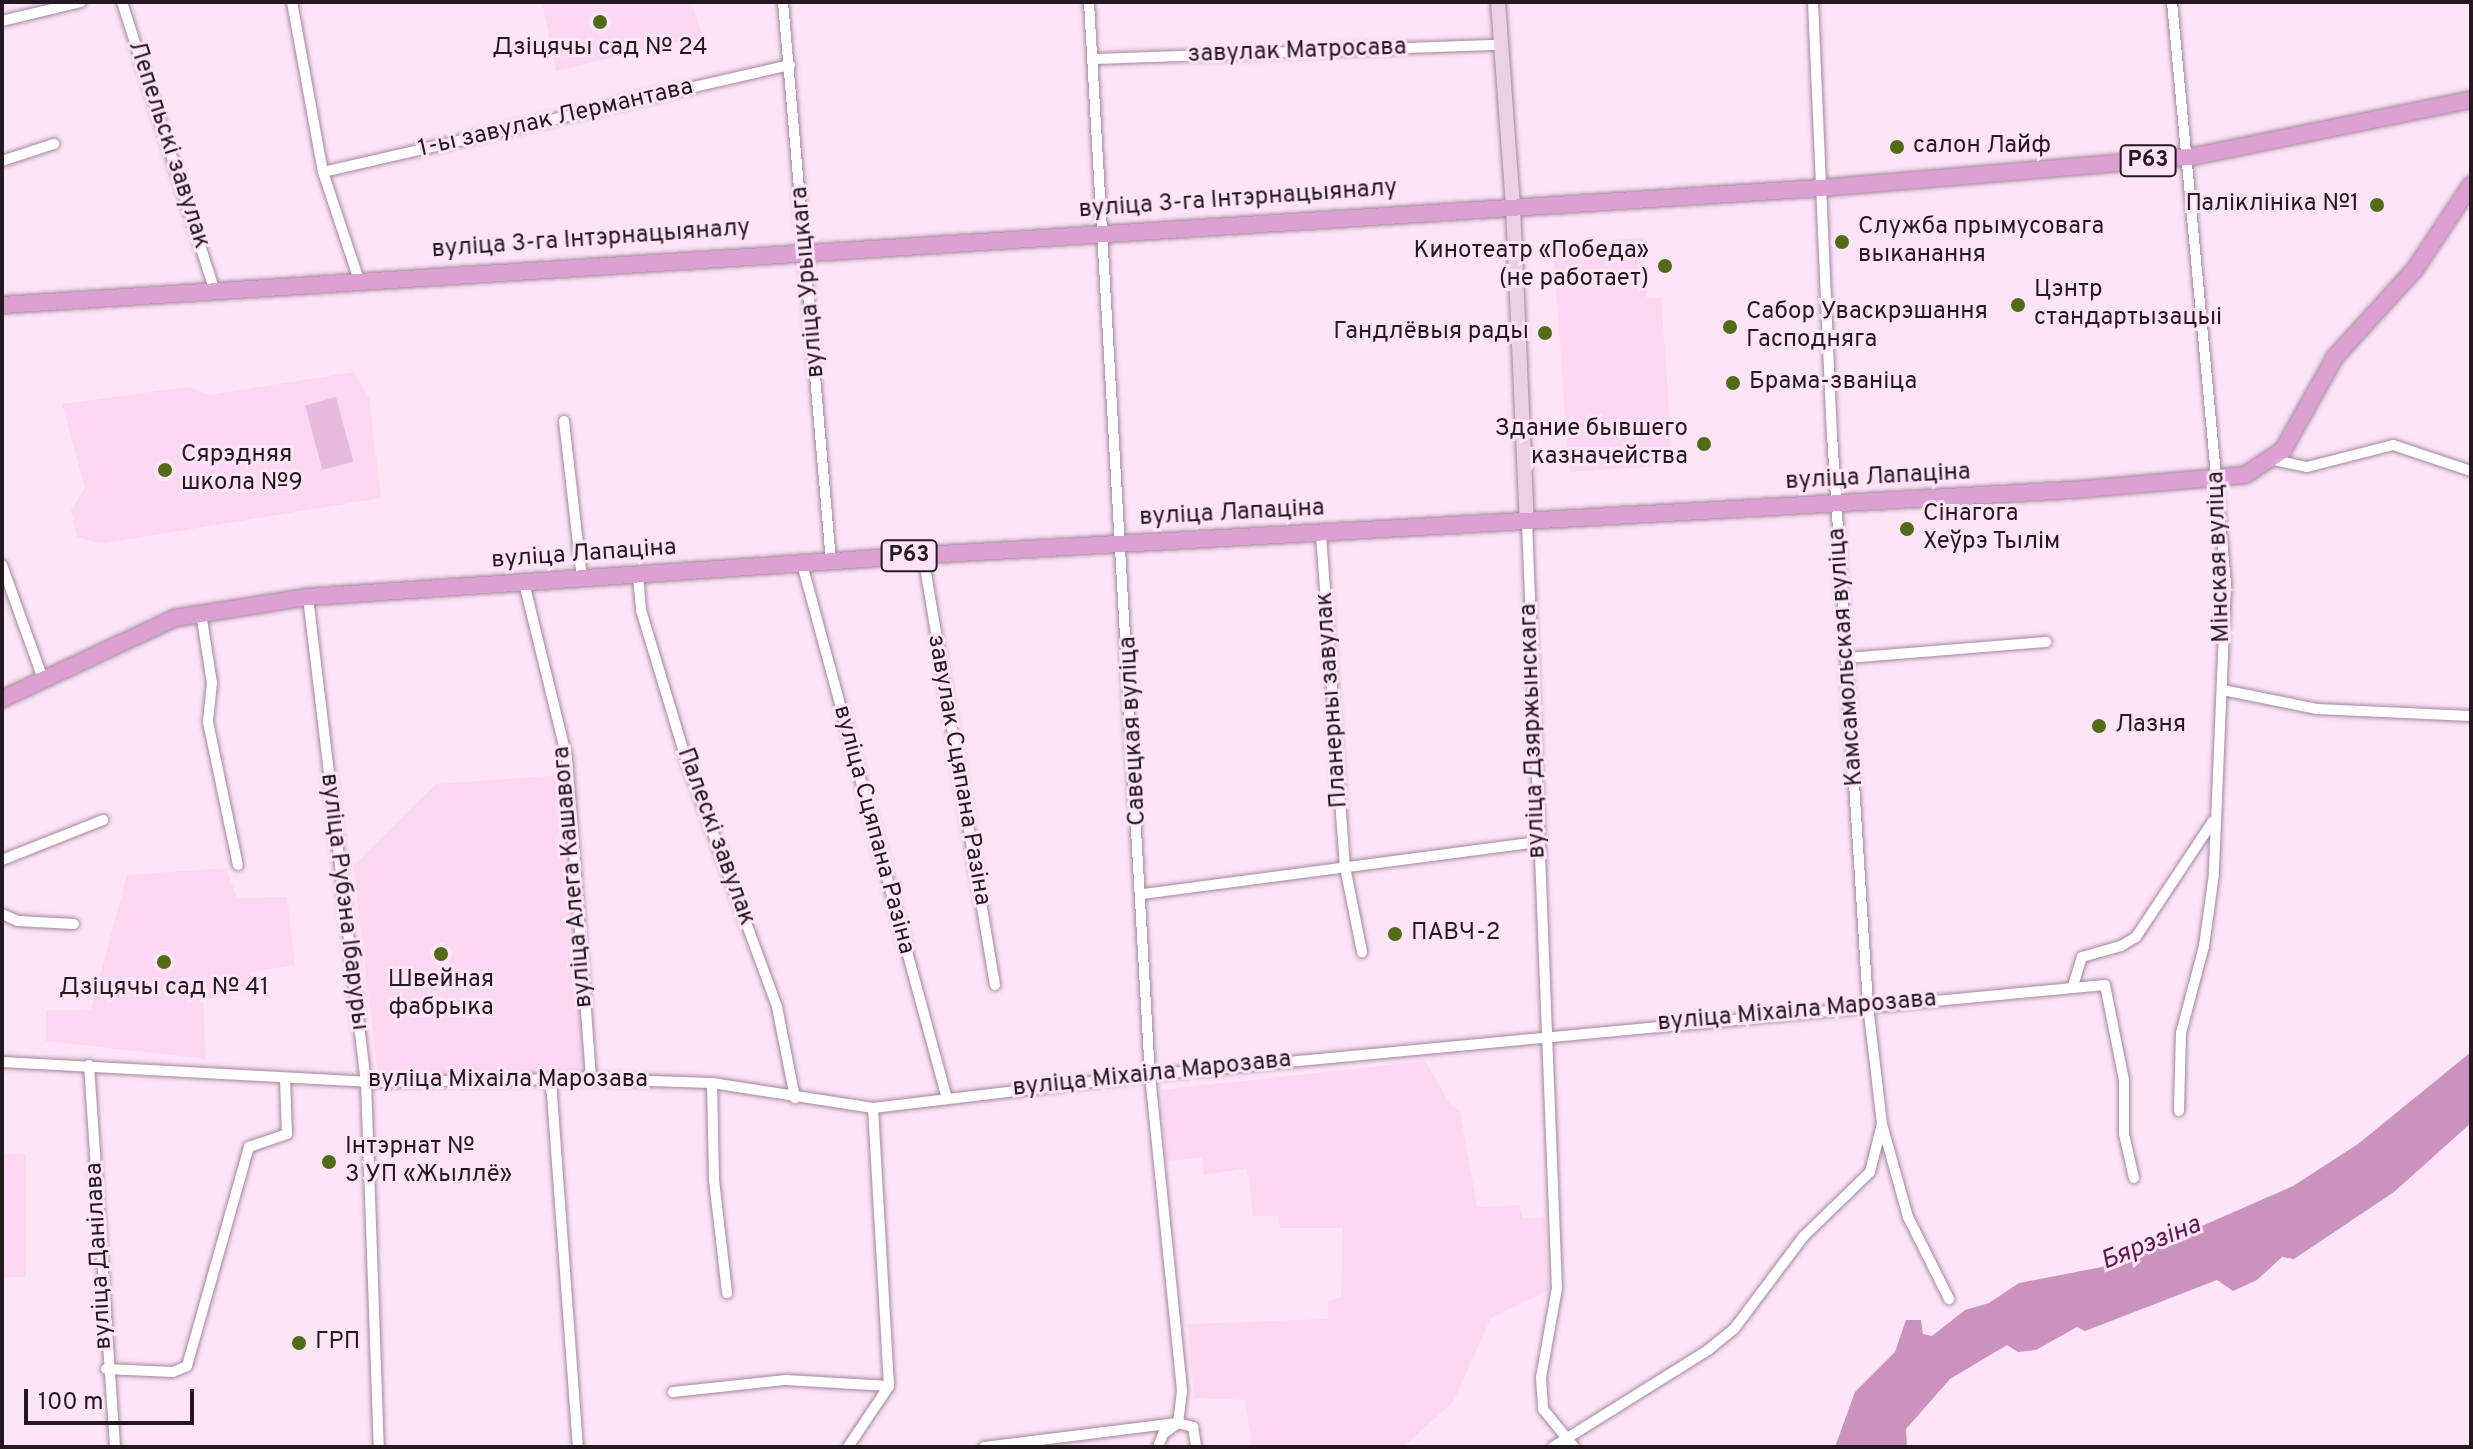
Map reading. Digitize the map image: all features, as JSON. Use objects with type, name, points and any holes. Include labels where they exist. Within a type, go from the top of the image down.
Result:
[{"type":"main road","name":"вуліца 3-га Інтэрнацыяналу","points":[[2,305],[807,249],[1820,188],[2190,157],[2471,100]]},
{"type":"main road","points":[[2274,460],[2335,357],[2415,269],[2471,185]]},
{"type":"main road","name":"вуліца Лапаціна","points":[[2,699],[154,625],[201,613],[308,597],[923,555],[2219,481],[2245,475],[2274,460]]},
{"type":"street","points":[[2,21],[81,2]]},
{"type":"street","name":"Лепельскі завулак","points":[[122,2],[214,289]]},
{"type":"street","points":[[292,2],[323,172],[359,280]]},
{"type":"street","name":"вуліца Урыцкага","points":[[783,2],[807,249],[831,562]]},
{"type":"street","name":"Савецкая вуліца","points":[[1089,2],[1143,894],[1150,1075],[1182,1391],[1178,1423]]},
{"type":"street","name":"вуліца Дзяржынскага","points":[[1498,2],[1513,206],[1557,1288],[1541,1378],[1543,1409],[1564,1439],[1574,1447]]},
{"type":"street","name":"Камсамольская вуліца","points":[[1813,2],[1836,504],[1868,1005],[1882,1124],[1908,1217],[1949,1299]]},
{"type":"street","name":"Мінская вуліца","points":[[2172,2],[2190,157],[2226,583],[2223,690],[2213,821],[2214,874],[2204,946],[2181,1033],[2179,1111]]},
{"type":"street","name":"завулак Матросава","points":[[1093,59],[1501,45]]},
{"type":"street","name":"1-ы завулак Лермантава","points":[[323,172],[790,65]]},
{"type":"street","points":[[2,161],[54,144]]},
{"type":"street","points":[[564,421],[582,579]]},
{"type":"street","points":[[2274,460],[2307,467],[2393,445],[2471,471]]},
{"type":"street","name":"Планерны завулак","points":[[1321,534],[1345,867],[1362,952]]},
{"type":"street","name":"завулак Сцяпана Разіна","points":[[923,555],[995,985]]},
{"type":"street","name":"вуліца Сцяпана Разіна","points":[[802,564],[946,1095]]},
{"type":"street","points":[[2,565],[43,679]]},
{"type":"street","name":"Палескі завулак","points":[[638,575],[641,610],[687,762],[777,1007],[795,1098]]},
{"type":"street","name":"вуліца Алега Кашавога","points":[[524,583],[567,758],[591,1079]]},
{"type":"street","name":"вуліца Рубэна Ібаруры","points":[[308,597],[366,1082],[379,1447]]},
{"type":"street","points":[[201,613],[212,683],[208,722],[238,865]]},
{"type":"street","points":[[1846,658],[2046,642]]},
{"type":"street","points":[[2223,690],[2317,709],[2471,716]]},
{"type":"street","points":[[2,860],[103,820]]},
{"type":"street","points":[[2073,986],[2082,957],[2136,937],[2213,821]]},
{"type":"street","points":[[1143,894],[1537,842]]},
{"type":"street","points":[[2,914],[18,921],[74,924]]},
{"type":"street","name":"вуліца Міхаіла Марозава","points":[[2,1062],[366,1082],[591,1079],[712,1083],[873,1108],[946,1095],[2073,986],[2109,988],[2124,1080],[2124,1134],[2134,1178]]},
{"type":"street","name":"вуліца Данілава","points":[[89,1065],[106,1369],[115,1447]]},
{"type":"street","points":[[106,1369],[173,1372],[187,1366],[249,1147],[287,1134],[285,1079]]},
{"type":"street","points":[[551,1081],[578,1447]]},
{"type":"street","points":[[712,1083],[714,1180],[727,1293]]},
{"type":"street","points":[[848,1447],[889,1386],[873,1108]]},
{"type":"street","points":[[1553,1447],[1734,1329],[1803,1237],[1870,1172],[1882,1124]]},
{"type":"street","points":[[673,1392],[786,1380],[889,1386]]},
{"type":"street","points":[[984,1447],[1178,1423],[1193,1427],[1196,1447]]},
{"type":"street","points":[[1158,1447],[1163,1434],[1178,1423]]},
{"type":"shaded area","points":[[542,2],[691,2],[703,36],[556,71]]},
{"type":"shaded area","points":[[1643,238],[1647,298],[1661,297],[1673,465],[1569,472],[1553,244]]},
{"type":"shaded area","points":[[354,372],[369,398],[381,498],[100,544],[77,537],[71,510],[85,488],[62,404],[188,387],[208,395]]},
{"type":"shaded area","points":[[336,397],[353,462],[322,470],[305,405]]},
{"type":"shaded area","points":[[561,775],[568,794],[586,1072],[385,1077],[377,1069],[353,866],[436,784]]},
{"type":"shaded area","points":[[226,868],[237,898],[287,897],[295,965],[250,972],[250,992],[203,1000],[206,1059],[46,1041],[46,1010],[91,1010],[127,875]]},
{"type":"shaded area","points":[[2471,1052],[2471,1123],[2394,1192],[2294,1259],[2282,1257],[2257,1280],[2233,1291],[2217,1280],[2085,1331],[2077,1327],[2036,1350],[2018,1352],[2007,1345],[1950,1379],[1906,1429],[1907,1447],[1835,1447],[1855,1392],[1895,1352],[1906,1320],[1921,1320],[1923,1334],[1932,1336],[1965,1310],[1989,1303],[2019,1283],[2102,1267],[2118,1254],[2179,1236],[2293,1186],[2358,1144]]},
{"type":"shaded area","points":[[1425,1061],[1450,1104],[1460,1111],[1477,1207],[1519,1205],[1522,1218],[1545,1218],[1549,1290],[1491,1318],[1453,1402],[1403,1447],[1252,1447],[1245,1400],[1194,1398],[1188,1324],[1328,1319],[1328,1301],[1341,1297],[1343,1228],[1280,1228],[1279,1216],[1253,1216],[1247,1168],[1204,1175],[1202,1158],[1166,1161],[1161,1090]]},
{"type":"shaded area","points":[[2,1154],[26,1154],[26,1277],[2,1277]]},
{"type":"place","name":"Дзіцячы сад № 24","points":[[600,22]]},
{"type":"place","name":"салон Лайф","points":[[1897,147]]},
{"type":"place","name":"Паліклініка №1","points":[[2377,205]]},
{"type":"place","name":"Служба прымусовага выканання","points":[[1842,242]]},
{"type":"place","name":"Кинотеатр «Победа» (не работает)","points":[[1665,266]]},
{"type":"place","name":"Цэнтр стандартызацыі","points":[[2018,305]]},
{"type":"place","name":"Сабор Уваскрэшання Гасподняга","points":[[1730,327]]},
{"type":"place","name":"Гандлёвыя рады","points":[[1545,333]]},
{"type":"place","name":"Брама-званіца","points":[[1733,383]]},
{"type":"place","name":"Здание бывшего казначейства","points":[[1704,444]]},
{"type":"place","name":"Сярэдняя школа №9","points":[[165,470]]},
{"type":"place","name":"Сінагога Хеўрэ Тылім","points":[[1907,529]]},
{"type":"place","name":"Лазня","points":[[2099,726]]},
{"type":"place","name":"ПАВЧ-2","points":[[1395,934]]},
{"type":"place","name":"Швейная фабрыка","points":[[441,954]]},
{"type":"place","name":"Дзіцячы сад № 41","points":[[164,962]]},
{"type":"place","name":"Інтэрнат № 3 УП «Жыллё»","points":[[329,1162]]},
{"type":"place","name":"ГРП","points":[[299,1343]]},
{"type":"water label","name":"Бярэзіна","points":[[2151,1244]]}]
